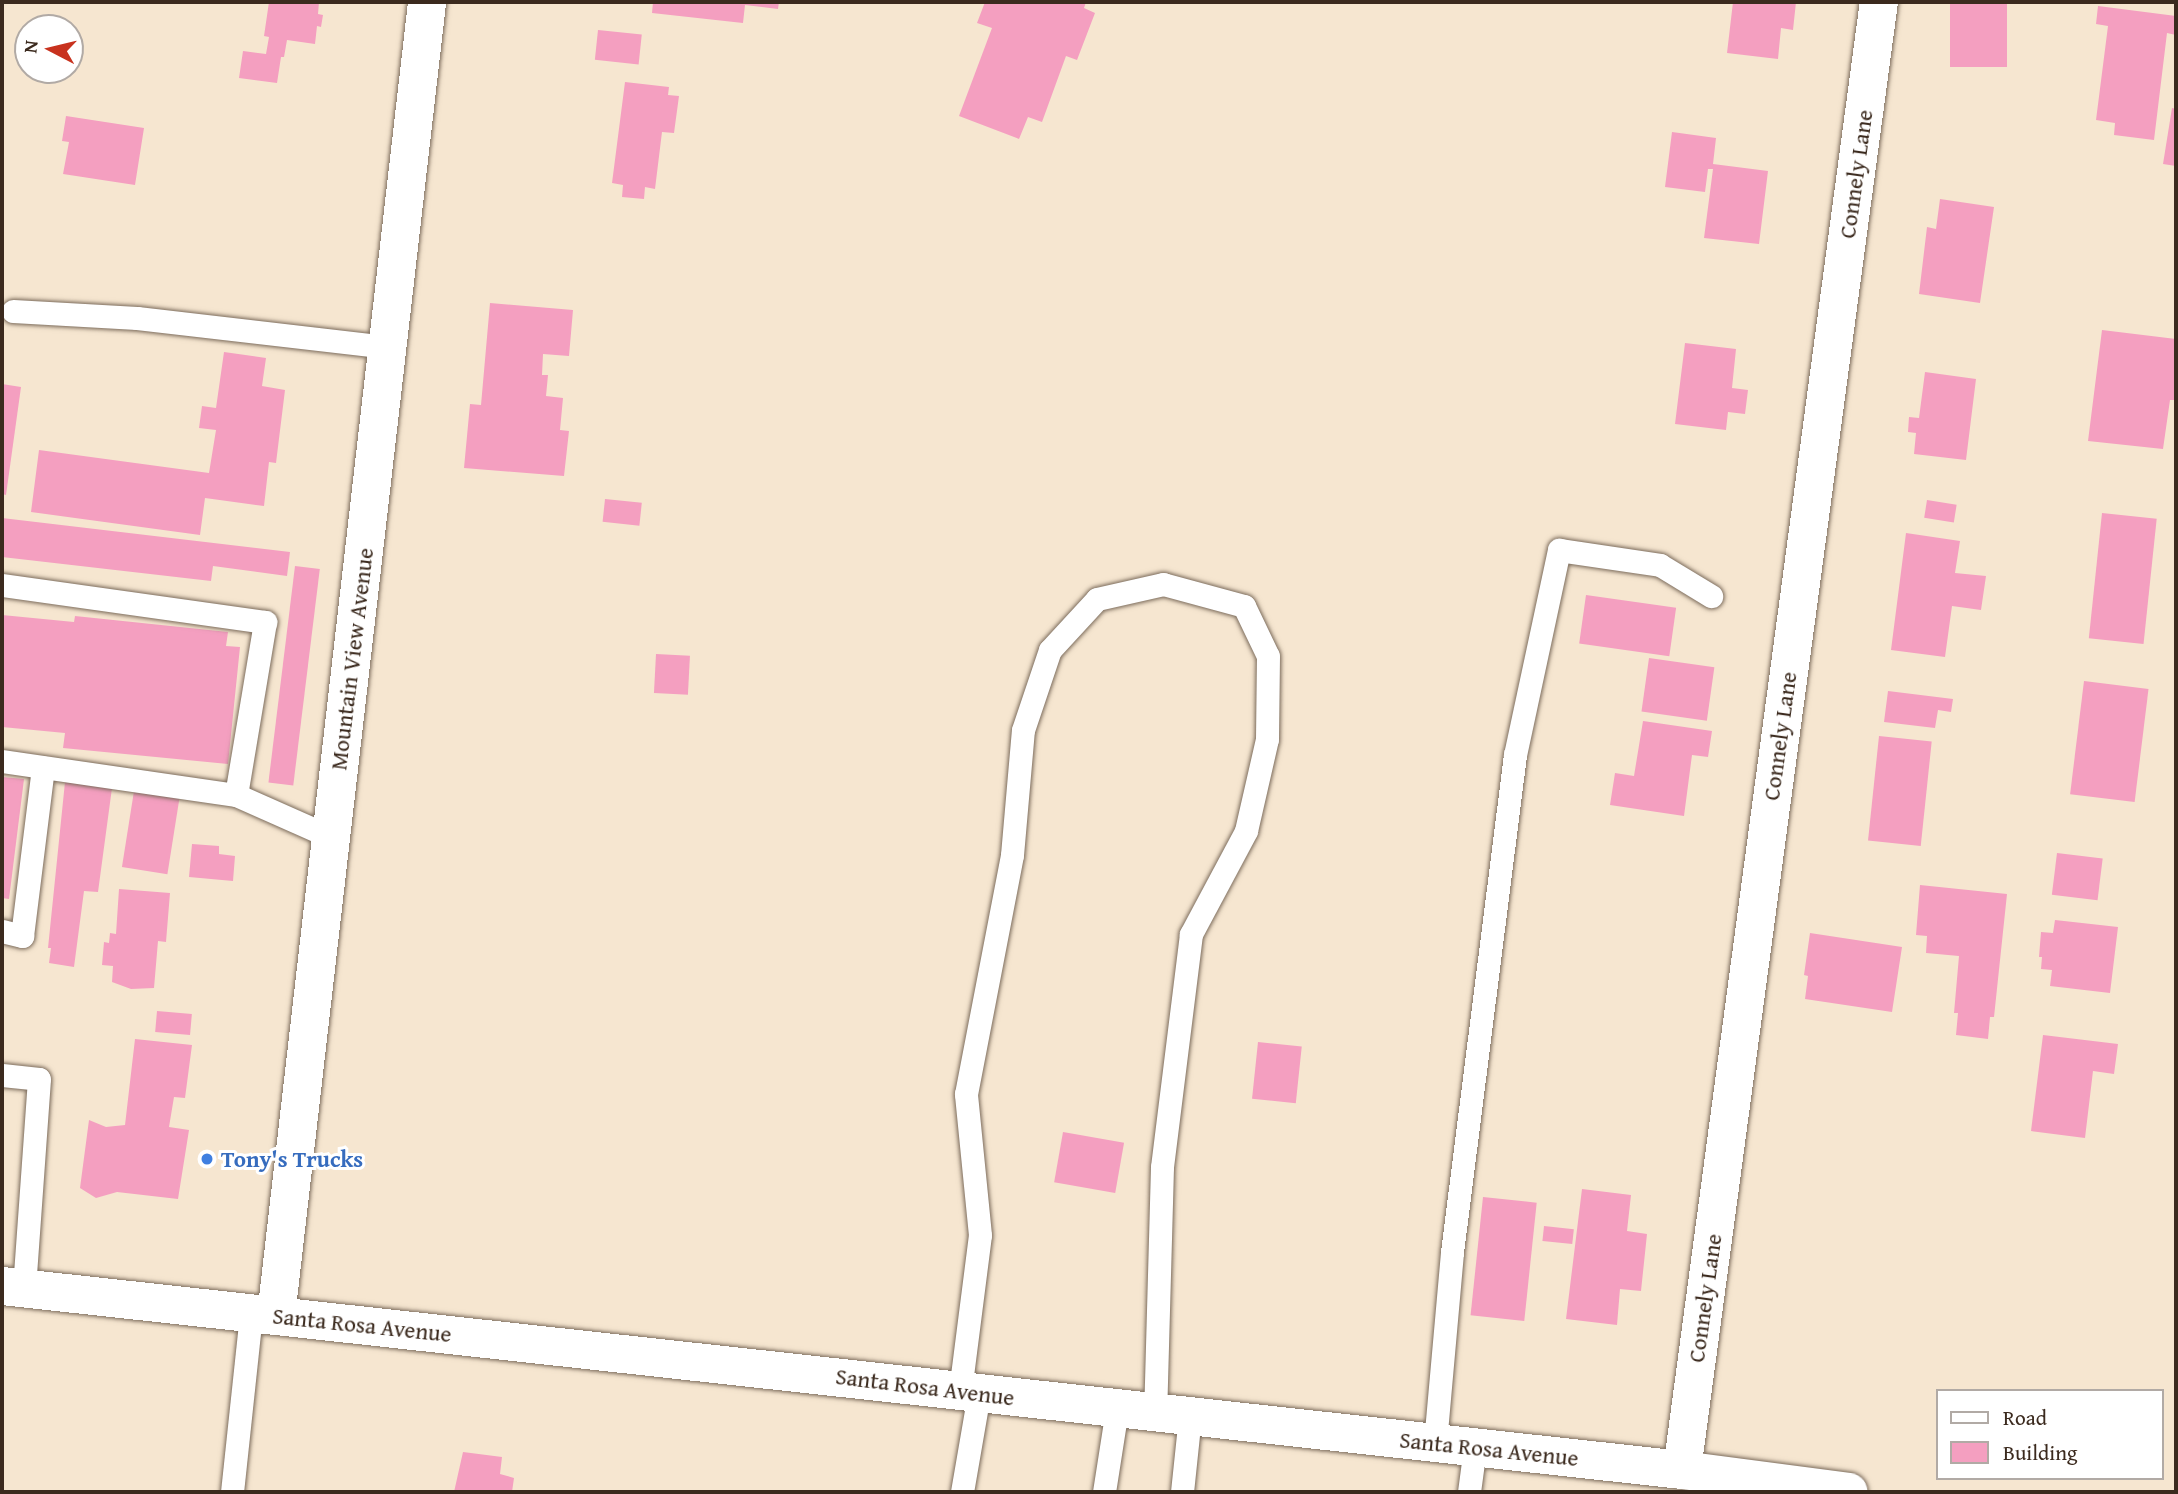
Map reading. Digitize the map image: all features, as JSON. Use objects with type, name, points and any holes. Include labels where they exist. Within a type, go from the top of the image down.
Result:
[{"type":"street","name":"Mountain View Avenue","points":[[263,1315],[331,837],[428,2]]},
{"type":"street","name":"Connely Lane","points":[[1703,1479],[1879,2]]},
{"type":"street","name":"Santa Rosa Avenue","points":[[13,1288],[1475,1447],[1703,1479],[1849,1492]]},
{"type":"lane","points":[[13,311],[138,318],[388,347]]},
{"type":"lane","points":[[1434,1443],[1452,1252],[1515,755],[1559,550],[1660,565],[1711,596]]},
{"type":"lane","points":[[2,584],[265,622],[236,795]]},
{"type":"lane","points":[[962,1492],[980,1235],[966,1094],[1012,855],[1023,730],[1050,650],[1097,599],[1163,584],[1244,606],[1268,656],[1267,739],[1246,831],[1191,934],[1162,1167],[1172,1414],[1182,1492]]},
{"type":"lane","points":[[2,761],[236,795],[331,837]]},
{"type":"lane","points":[[2,930],[22,936],[43,767]]},
{"type":"lane","points":[[2,1074],[39,1079],[13,1288]]},
{"type":"lane","points":[[232,1492],[263,1315]]},
{"type":"lane","points":[[1104,1492],[1117,1409]]},
{"type":"lane","points":[[1469,1492],[1475,1447]]},
{"type":"building","points":[[269,2],[319,2],[318,14],[323,15],[321,27],[317,26],[315,44],[287,40],[277,83],[239,78],[243,51],[266,54],[269,37],[264,36]]},
{"type":"building","points":[[653,2],[779,2],[778,9],[745,5],[743,23],[652,13]]},
{"type":"building","points":[[985,2],[1086,2],[1084,8],[1095,13],[1077,60],[1066,56],[1042,122],[1028,117],[1019,139],[959,116],[992,28],[977,23]]},
{"type":"building","points":[[1733,2],[1796,2],[1793,30],[1781,28],[1778,59],[1727,53]]},
{"type":"building","points":[[1950,2],[2007,2],[2007,67],[1950,67]]},
{"type":"building","points":[[2098,6],[2176,16],[2176,35],[2167,33],[2154,140],[2114,135],[2115,123],[2096,120],[2108,26],[2096,24]]},
{"type":"building","points":[[598,30],[642,35],[639,64],[595,60]]},
{"type":"building","points":[[625,82],[669,87],[668,95],[679,96],[674,133],[662,132],[655,189],[645,187],[644,199],[622,197],[623,185],[612,183]]},
{"type":"building","points":[[2172,108],[2176,109],[2176,166],[2163,164]]},
{"type":"building","points":[[66,116],[144,128],[135,185],[63,174],[69,142],[62,141]]},
{"type":"building","points":[[1672,132],[1716,138],[1713,164],[1768,171],[1759,244],[1704,238],[1713,169],[1708,169],[1705,192],[1665,187]]},
{"type":"building","points":[[1940,199],[1994,207],[1980,303],[1919,294],[1927,227],[1936,229]]},
{"type":"building","points":[[490,303],[573,310],[569,356],[543,354],[542,375],[548,375],[546,396],[563,398],[560,430],[569,431],[564,476],[464,468],[470,404],[481,405]]},
{"type":"building","points":[[2102,330],[2176,339],[2176,400],[2170,400],[2163,449],[2088,441]]},
{"type":"building","points":[[1685,343],[1736,349],[1732,388],[1748,390],[1745,414],[1728,412],[1726,430],[1675,424]]},
{"type":"building","points":[[224,352],[266,358],[262,386],[285,390],[276,463],[269,462],[264,506],[205,498],[200,535],[31,512],[39,450],[209,473],[216,430],[199,428],[202,406],[216,408]]},
{"type":"building","points":[[1925,372],[1976,379],[1966,460],[1914,454],[1916,433],[1908,432],[1909,417],[1919,418]]},
{"type":"building","points":[[2,384],[21,387],[6,495],[2,494]]},
{"type":"building","points":[[605,499],[642,503],[639,526],[603,522]]},
{"type":"building","points":[[1927,500],[1957,505],[1954,522],[1924,518]]},
{"type":"building","points":[[2102,513],[2157,519],[2144,644],[2089,638]]},
{"type":"building","points":[[2,518],[290,552],[287,576],[213,566],[211,581],[2,557]]},
{"type":"building","points":[[1906,533],[1960,541],[1955,573],[1986,576],[1981,610],[1952,606],[1945,657],[1891,650]]},
{"type":"building","points":[[295,566],[320,569],[293,785],[268,782]]},
{"type":"building","points":[[1586,595],[1676,608],[1669,656],[1579,644]]},
{"type":"building","points":[[2,615],[74,622],[75,616],[228,632],[226,646],[240,647],[228,764],[63,748],[65,733],[2,727]]},
{"type":"building","points":[[656,654],[690,656],[688,695],[654,693]]},
{"type":"building","points":[[1649,658],[1714,667],[1707,721],[1641,711]]},
{"type":"building","points":[[2084,681],[2149,689],[2135,802],[2070,794]]},
{"type":"building","points":[[1888,691],[1953,699],[1951,712],[1938,710],[1935,728],[1884,722]]},
{"type":"building","points":[[1643,721],[1712,731],[1708,757],[1692,755],[1684,816],[1610,805],[1615,773],[1634,776]]},
{"type":"building","points":[[1879,736],[1932,742],[1921,846],[1868,840]]},
{"type":"building","points":[[2,777],[24,779],[9,899],[2,898]]},
{"type":"building","points":[[65,782],[112,788],[98,892],[84,891],[74,967],[49,963],[51,948],[48,948]]},
{"type":"building","points":[[134,791],[179,798],[167,874],[122,867]]},
{"type":"building","points":[[192,844],[219,846],[219,854],[235,856],[233,881],[189,877]]},
{"type":"building","points":[[2057,853],[2103,859],[2098,900],[2052,895]]},
{"type":"building","points":[[1920,885],[2007,894],[1994,1017],[1990,1017],[1988,1039],[1956,1035],[1958,1013],[1954,1013],[1959,956],[1926,953],[1927,936],[1916,935]]},
{"type":"building","points":[[119,889],[170,893],[166,942],[158,941],[154,988],[131,989],[112,982],[113,966],[102,965],[104,942],[109,943],[110,933],[116,934]]},
{"type":"building","points":[[2055,920],[2118,927],[2110,993],[2050,986],[2052,970],[2041,969],[2042,957],[2039,957],[2041,932],[2053,933]]},
{"type":"building","points":[[1810,933],[1902,947],[1892,1012],[1805,999],[1808,976],[1804,975]]},
{"type":"building","points":[[157,1011],[192,1014],[190,1035],[155,1032]]},
{"type":"building","points":[[2043,1035],[2118,1044],[2114,1074],[2093,1071],[2085,1138],[2031,1131]]},
{"type":"building","points":[[135,1039],[192,1045],[185,1098],[174,1097],[169,1127],[189,1130],[178,1199],[117,1192],[96,1198],[80,1188],[89,1120],[106,1127],[125,1125]]},
{"type":"building","points":[[1258,1042],[1302,1047],[1296,1103],[1252,1099]]},
{"type":"building","points":[[1063,1132],[1124,1143],[1115,1193],[1054,1182]]},
{"type":"building","points":[[1582,1189],[1631,1195],[1627,1231],[1647,1234],[1641,1291],[1620,1289],[1617,1325],[1566,1319]]},
{"type":"building","points":[[1483,1197],[1537,1203],[1524,1321],[1471,1315]]},
{"type":"building","points":[[1544,1226],[1574,1229],[1572,1244],[1542,1241]]},
{"type":"building","points":[[463,1452],[502,1457],[500,1474],[514,1478],[512,1492],[454,1492]]},
{"type":"place","name":"Tony's Trucks","points":[[207,1159]]}]
